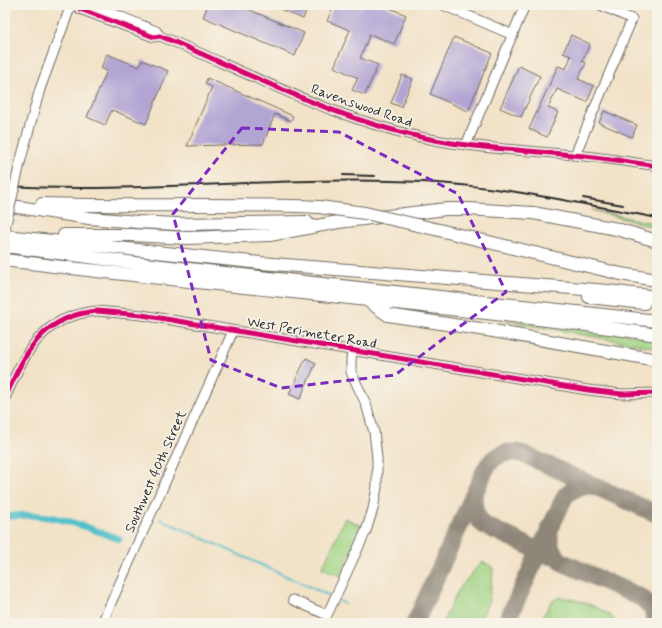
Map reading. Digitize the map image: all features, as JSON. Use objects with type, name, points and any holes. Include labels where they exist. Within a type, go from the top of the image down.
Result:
[{"type":"highway","points":[[5,204],[89,206],[267,204],[319,207],[365,213],[621,274],[657,280]]},
{"type":"highway","points":[[5,204],[89,218],[138,222],[177,224],[338,222]]},
{"type":"highway","points":[[51,235],[187,238],[270,235],[338,222],[446,209],[499,210],[533,213],[617,229],[657,241]]},
{"type":"highway","points":[[5,229],[260,257],[588,283],[657,290]]},
{"type":"highway","points":[[5,236],[261,263],[556,286],[657,297]]},
{"type":"highway","points":[[5,246],[151,265],[657,321]]},
{"type":"highway","points":[[5,260],[135,276],[365,299],[594,325],[657,335]]},
{"type":"highway","points":[[556,286],[584,296],[657,305]]},
{"type":"highway","points":[[365,299],[388,314],[657,360]]},
{"type":"highway","points":[[613,316],[657,325]]},
{"type":"street","points":[[5,229],[21,159],[40,89],[71,5]]},
{"type":"street","name":"Ravenswood Road","points":[[76,5],[80,9],[154,37],[160,36]]},
{"type":"street","name":"Ravenswood Road","points":[[92,5],[151,29],[160,36],[289,92],[339,112],[386,128],[433,140],[466,145],[575,155],[657,166]]},
{"type":"street","points":[[443,5],[513,35]]},
{"type":"street","points":[[466,145],[525,5]]},
{"type":"street","points":[[575,155],[632,19],[600,5]]},
{"type":"street","name":"West Perimeter Road","points":[[5,398],[32,345],[49,329],[75,315],[89,311],[110,311],[142,315],[600,392],[622,394],[657,393]]},
{"type":"street","name":"Southwest 40th Street","points":[[102,623],[233,331]]},
{"type":"street","points":[[293,600],[327,615],[366,531],[373,509],[377,487],[377,458],[374,432],[366,404],[351,372],[352,351]]},
{"type":"highlighted area","points":[[242,128],[339,132],[458,194],[506,292],[395,375],[281,388],[211,360],[173,214]]},
{"type":"green space","points":[[592,210],[657,224],[657,229],[656,228]]},
{"type":"green space","points":[[500,320],[559,323],[657,339],[657,348]]},
{"type":"green space","points":[[345,518],[362,526],[340,576],[322,568]]},
{"type":"green space","points":[[481,562],[488,564],[493,568],[493,573],[489,601],[479,623],[442,623],[459,589]]},
{"type":"green space","points":[[560,597],[591,605],[612,617],[618,623],[539,623],[552,601]]},
{"type":"building","points":[[208,5],[238,5],[304,33],[295,56],[203,17]]},
{"type":"building","points":[[282,5],[308,5],[303,19],[280,9]]},
{"type":"building","points":[[334,5],[383,5],[406,15],[394,44],[370,34],[360,58],[378,65],[365,95],[352,90],[358,78],[334,67],[350,30],[327,21]]},
{"type":"building","points":[[571,35],[590,44],[582,61],[586,63],[578,79],[594,86],[587,102],[557,89],[548,108],[558,112],[547,137],[529,129],[558,66],[566,69],[571,56],[563,53]]},
{"type":"building","points":[[454,37],[492,53],[468,111],[430,94]]},
{"type":"building","points":[[107,54],[139,67],[142,60],[168,71],[146,124],[112,110],[105,125],[87,117],[107,71],[101,68]]},
{"type":"building","points":[[519,66],[540,76],[521,117],[500,108]]},
{"type":"building","points":[[402,75],[413,79],[401,107],[391,103]]},
{"type":"building","points":[[207,78],[293,116],[291,121],[275,114],[263,144],[187,146],[212,87],[205,84]]},
{"type":"building","points":[[604,111],[637,125],[632,137],[599,123]]},
{"type":"building","points":[[306,358],[316,363],[300,399],[289,394]]},
{"type":"waterway","points":[[5,517],[20,515],[50,517],[77,524],[119,539]]},
{"type":"waterway","points":[[160,519],[330,596]]},
{"type":"waterway","points":[[340,601],[345,604]]},
{"type":"taxiway","points":[[415,623],[485,470],[492,460],[501,454],[511,452],[523,454],[657,514]]},
{"type":"taxiway","points":[[506,623],[565,496],[572,490],[579,487],[596,486]]},
{"type":"taxiway","points":[[474,494],[475,511],[478,518],[484,525],[550,556]]},
{"type":"taxiway","points":[[550,528],[549,538],[551,547],[555,555],[562,562],[642,598],[652,608],[656,623]]},
{"type":"railway","points":[[343,175],[375,176]]},
{"type":"railway","points":[[5,186],[109,188],[266,182],[371,180],[423,182],[511,191],[657,218]]},
{"type":"railway","points":[[583,198],[623,205]]},
{"type":"cycle path","points":[[76,5],[80,9],[154,37],[160,36],[303,99],[368,123],[452,143],[594,157],[657,166]]},
{"type":"cycle path","points":[[5,398],[28,352],[49,329],[62,320],[78,314],[97,311],[142,315],[588,390],[622,394],[657,393]]}]
